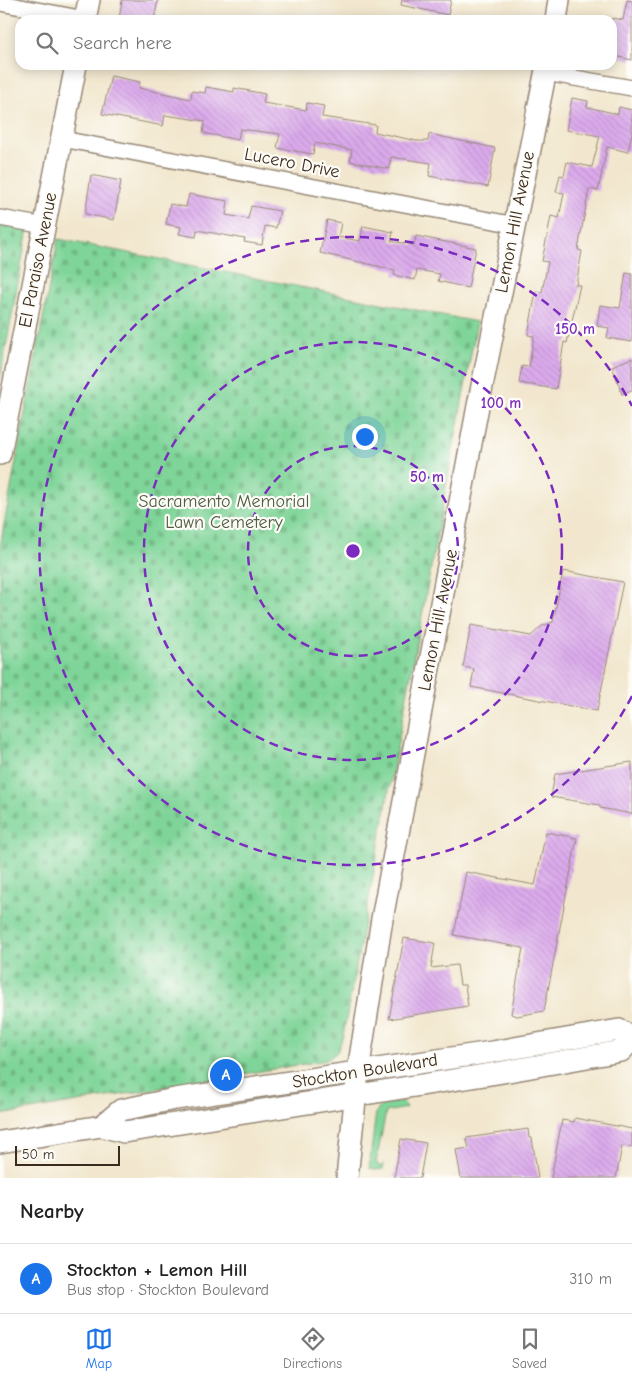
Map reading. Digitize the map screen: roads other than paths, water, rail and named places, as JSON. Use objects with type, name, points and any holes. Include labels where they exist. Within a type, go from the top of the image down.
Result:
[{"type":"street","points":[[557,15],[559,0]]},
{"type":"street","points":[[0,3],[86,13]]},
{"type":"street","name":"El Paraiso Avenue","points":[[0,454],[75,70]]},
{"type":"street","name":"Lemon Hill Avenue","points":[[348,1178],[358,1071],[382,920],[514,224],[546,70]]},
{"type":"street","points":[[551,70],[632,88]]},
{"type":"street","name":"Lucero Drive","points":[[62,139],[514,224]]},
{"type":"street","points":[[0,218],[44,226]]},
{"type":"street","name":"Stockton Boulevard","points":[[0,1142],[102,1126],[124,1132],[498,1073],[621,1051],[632,1039],[619,1030],[492,1052],[358,1071],[120,1110],[102,1126]]},
{"type":"place","name":"Stockton + Lemon Hill","points":[[226,1075]]},
{"type":"park label","name":"Sacramento Memorial Lawn Cemetery","points":[[224,511]]}]
